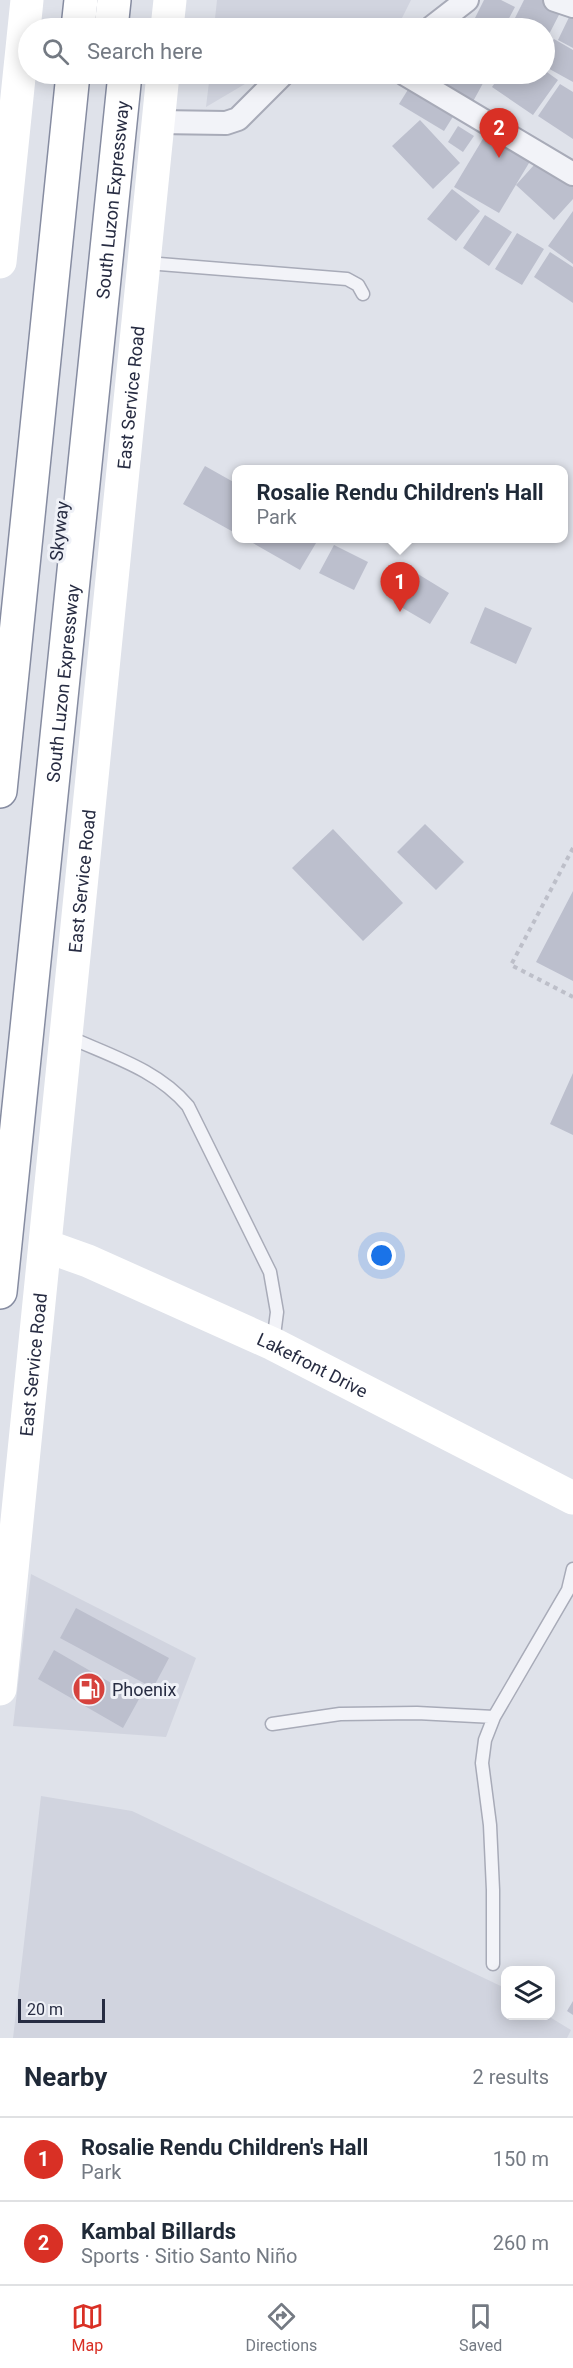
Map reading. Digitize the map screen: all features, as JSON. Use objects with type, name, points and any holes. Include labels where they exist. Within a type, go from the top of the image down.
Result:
[{"type":"main road","points":[[25,18],[27,0]]},
{"type":"main road","points":[[58,18],[60,0]]},
{"type":"main road","points":[[79,18],[81,0]]},
{"type":"main road","points":[[112,18],[114,0]]},
{"type":"main road","points":[[131,18],[133,0]]},
{"type":"main road","points":[[168,18],[170,0]]},
{"type":"main road","points":[[0,262],[5,163],[18,67]]},
{"type":"main road","points":[[0,590],[51,84]]},
{"type":"main road","name":"Skyway","points":[[0,791],[72,84]]},
{"type":"main road","name":"Skyway","points":[[0,1133],[105,84]]},
{"type":"main road","name":"South Luzon Expressway","points":[[0,1292],[124,84]]},
{"type":"main road","name":"East Service Road","points":[[0,1689],[162,84]]},
{"type":"main road","name":"Lakefront Drive","points":[[46,1246],[88,1261],[273,1344],[573,1498]]},
{"type":"street","points":[[444,18],[467,0]]},
{"type":"street","points":[[555,0],[573,6]]},
{"type":"street","points":[[158,122],[226,123],[238,118],[273,84]]},
{"type":"street","points":[[422,84],[573,174]]},
{"type":"lane","points":[[144,262],[347,279],[358,285],[363,294]]},
{"type":"lane","points":[[65,1035],[158,1077],[175,1090],[188,1106],[270,1272],[277,1312],[273,1344]]},
{"type":"lane","points":[[493,1964],[490,1824],[482,1763],[485,1740],[494,1717],[568,1590],[573,1569]]},
{"type":"lane","points":[[272,1724],[340,1714],[417,1713],[494,1717]]},
{"type":"path","points":[[573,848],[511,965],[573,997]]},
{"type":"shaded area","points":[[217,0],[411,0],[402,18],[215,18]]},
{"type":"shaded area","points":[[209,84],[245,84],[206,107]]},
{"type":"shaded area","points":[[31,1574],[196,1658],[166,1737],[13,1726]]},
{"type":"shaded area","points":[[41,1796],[132,1811],[501,1986],[501,2020],[555,2020],[571,2030],[567,2038],[13,2038]]},
{"type":"building","points":[[484,0],[501,0],[515,7],[509,18],[475,18]]},
{"type":"building","points":[[524,0],[544,0],[562,9],[555,23],[555,18],[515,18]]},
{"type":"building","points":[[573,9],[573,48],[558,40]]},
{"type":"building","points":[[555,40],[573,50],[573,82],[555,72]]},
{"type":"building","points":[[555,78],[558,80],[533,115],[492,87],[494,84],[555,84]]},
{"type":"building","points":[[412,84],[421,84],[459,107],[444,131],[399,104]]},
{"type":"building","points":[[435,84],[483,84],[470,107]]},
{"type":"building","points":[[560,84],[573,92],[573,139],[538,116]]},
{"type":"building","points":[[420,120],[460,163],[433,189],[392,146]]},
{"type":"building","points":[[458,126],[474,136],[463,152],[448,142]]},
{"type":"building","points":[[490,127],[535,153],[499,213],[454,187]]},
{"type":"building","points":[[543,155],[573,183],[573,199],[554,220],[516,185]]},
{"type":"building","points":[[452,189],[480,211],[456,241],[427,219]]},
{"type":"building","points":[[573,211],[573,264],[548,246]]},
{"type":"building","points":[[485,215],[512,232],[489,266],[463,248]]},
{"type":"building","points":[[517,233],[544,249],[522,285],[495,269]]},
{"type":"building","points":[[550,252],[573,267],[573,303],[534,277]]},
{"type":"building","points":[[205,466],[232,481],[232,531],[183,504]]},
{"type":"building","points":[[253,543],[316,543],[300,570]]},
{"type":"building","points":[[334,545],[368,562],[354,590],[319,573]]},
{"type":"building","points":[[413,571],[449,593],[430,624],[394,603]]},
{"type":"building","points":[[485,607],[532,628],[516,664],[470,643]]},
{"type":"building","points":[[425,824],[464,862],[436,890],[397,852]]},
{"type":"building","points":[[333,829],[403,903],[363,941],[292,868]]},
{"type":"building","points":[[573,891],[573,981],[536,962]]},
{"type":"building","points":[[573,1073],[573,1135],[550,1124]]},
{"type":"building","points":[[76,1608],[169,1658],[153,1688],[60,1638]]},
{"type":"building","name":"Phoenix","points":[[54,1650],[139,1699],[123,1728],[38,1679]]},
{"type":"building","points":[[573,2001],[573,2015],[567,2011]]},
{"type":"place","name":"Kambal Billards","points":[[499,158]]},
{"type":"place","name":"Rosalie Rendu Children's Hall","points":[[400,612]]},
{"type":"place","name":"Phoenix","points":[[89,1689]]}]
